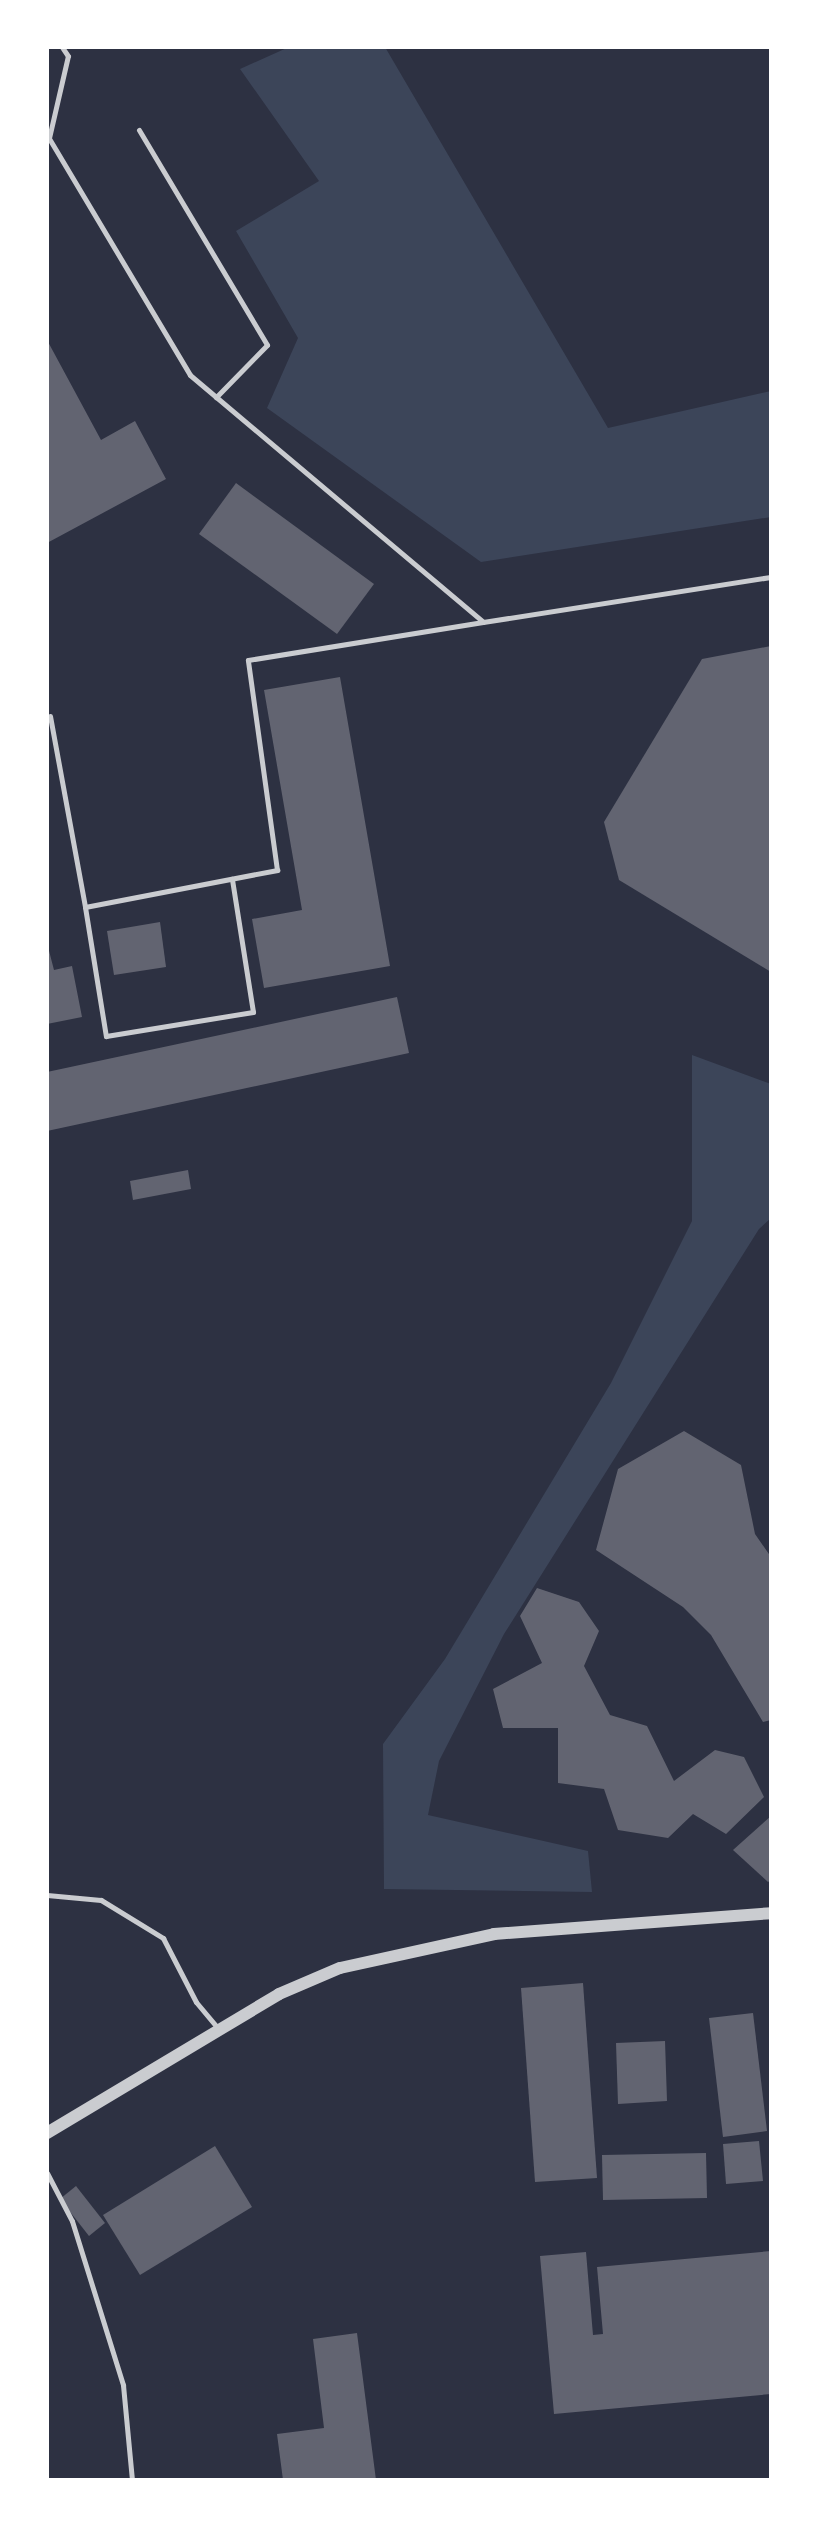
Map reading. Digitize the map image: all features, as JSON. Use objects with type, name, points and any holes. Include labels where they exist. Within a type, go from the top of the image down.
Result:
[{"type":"street","points":[[47,2133],[218,2028],[306,1980],[435,1944],[494,1934],[771,1913]]},
{"type":"lane","points":[[62,47],[68,56]]},
{"type":"lane","points":[[72,47],[48,136],[190,375],[483,622]]},
{"type":"lane","points":[[139,130],[267,345],[216,397]]},
{"type":"lane","points":[[85,907],[277,870],[248,660],[771,577]]},
{"type":"lane","points":[[50,716],[106,1035],[253,1012],[232,879]]},
{"type":"lane","points":[[47,1895],[101,1900],[163,1938],[197,2002],[218,2028]]},
{"type":"lane","points":[[47,2173],[72,2221],[122,2385],[132,2480]]},
{"type":"shaded area","points":[[289,47],[385,47],[608,428],[771,391],[771,517],[481,562],[267,408],[298,338],[236,231],[319,181],[240,69]]},
{"type":"shaded area","points":[[692,1055],[771,1084],[771,1218],[759,1229],[504,1634],[439,1761],[428,1815],[588,1851],[592,1892],[384,1889],[383,1744],[445,1659],[611,1383],[692,1221]]},
{"type":"building","points":[[47,340],[101,440],[135,421],[166,479],[47,543]]},
{"type":"building","points":[[236,483],[374,584],[337,634],[199,534]]},
{"type":"building","points":[[771,646],[771,972],[619,880],[604,822],[702,659]]},
{"type":"building","points":[[340,677],[390,966],[264,988],[252,919],[302,910],[264,690]]},
{"type":"building","points":[[160,922],[166,967],[114,975],[107,931]]},
{"type":"building","points":[[47,943],[54,970],[72,966],[82,1017],[47,1024]]},
{"type":"building","points":[[397,997],[409,1053],[47,1131],[47,1072]]},
{"type":"building","points":[[188,1170],[191,1189],[133,1200],[130,1181]]},
{"type":"building","points":[[684,1431],[741,1465],[755,1534],[771,1557],[771,1720],[763,1722],[711,1635],[683,1607],[596,1550],[618,1469]]},
{"type":"building","points":[[537,1588],[579,1602],[599,1631],[584,1666],[610,1715],[647,1726],[674,1781],[715,1750],[744,1757],[764,1797],[726,1834],[693,1814],[668,1838],[618,1830],[604,1789],[558,1783],[558,1728],[503,1728],[493,1689],[542,1663],[520,1616]]},
{"type":"building","points":[[771,1816],[771,1880],[768,1882],[733,1850]]},
{"type":"building","points":[[583,1983],[597,2178],[535,2182],[521,1988]]},
{"type":"building","points":[[753,2013],[767,2131],[723,2137],[709,2018]]},
{"type":"building","points":[[665,2041],[667,2101],[618,2104],[616,2043]]},
{"type":"building","points":[[759,2141],[763,2181],[726,2184],[723,2144]]},
{"type":"building","points":[[215,2146],[252,2207],[140,2275],[103,2215]]},
{"type":"building","points":[[706,2153],[707,2198],[603,2200],[602,2155]]},
{"type":"building","points":[[76,2186],[105,2223],[89,2236],[60,2199]]},
{"type":"building","points":[[771,2251],[771,2394],[554,2414],[540,2256],[586,2252],[593,2335],[603,2334],[597,2267]]},
{"type":"building","points":[[357,2333],[376,2480],[283,2480],[277,2434],[324,2428],[313,2339]]}]
